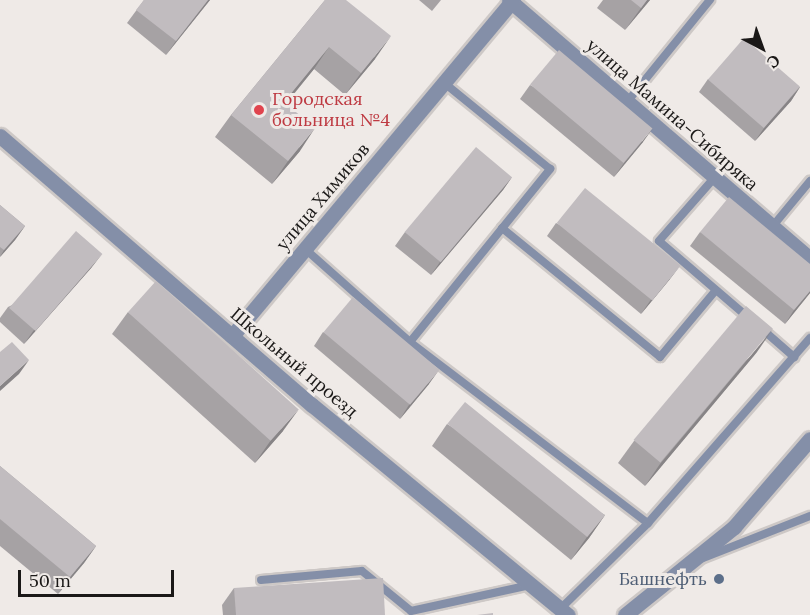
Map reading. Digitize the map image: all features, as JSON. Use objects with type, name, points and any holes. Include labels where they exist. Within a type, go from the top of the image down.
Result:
[{"type":"street","name":"улица Мамина-Сибиряка","points":[[511,1],[810,259]]},
{"type":"street","name":"улица Химиков","points":[[232,336],[511,1]]},
{"type":"street","name":"Школьный проезд","points":[[0,136],[232,336],[564,612]]},
{"type":"street","points":[[625,615],[697,561],[734,527],[810,439]]},
{"type":"lane","points":[[627,102],[710,0]]},
{"type":"lane","points":[[410,342],[550,169],[444,83]]},
{"type":"lane","points":[[714,177],[659,241],[794,357]]},
{"type":"lane","points":[[772,227],[810,181]]},
{"type":"lane","points":[[502,228],[660,357],[716,290]]},
{"type":"lane","points":[[305,249],[410,342],[648,523]]},
{"type":"lane","points":[[564,612],[648,523],[810,338]]},
{"type":"lane","points":[[697,561],[810,516]]},
{"type":"lane","points":[[261,580],[362,570],[411,611],[530,585]]},
{"type":"building","points":[[144,0],[208,0],[176,41],[136,10]]},
{"type":"building","name":"Городская больница №4","points":[[325,0],[346,0],[391,36],[361,73],[329,47],[284,102],[315,128],[288,161],[231,115]]},
{"type":"building","points":[[631,0],[647,0],[641,8]]},
{"type":"building","points":[[744,38],[800,87],[764,128],[708,80]]},
{"type":"building","points":[[559,50],[652,128],[624,163],[530,84]]},
{"type":"building","points":[[476,147],[512,177],[441,262],[405,232]]},
{"type":"building","points":[[585,188],[681,265],[652,300],[557,223]]},
{"type":"building","points":[[729,197],[810,264],[810,291],[794,310],[700,232]]},
{"type":"building","points":[[0,205],[25,226],[4,250],[0,247]]},
{"type":"building","points":[[76,231],[102,254],[35,331],[9,308]]},
{"type":"building","points":[[156,281],[299,409],[271,441],[128,312]]},
{"type":"building","points":[[353,297],[440,370],[410,405],[323,332]]},
{"type":"building","points":[[746,306],[773,328],[660,463],[634,440]]},
{"type":"building","points":[[12,342],[29,360],[0,386],[0,352]]},
{"type":"building","points":[[465,402],[605,515],[587,537],[447,424]]},
{"type":"building","points":[[0,466],[96,546],[70,577],[0,519]]},
{"type":"building","points":[[383,578],[385,615],[236,615],[234,588]]},
{"type":"place","name":"Городская больница №4","points":[[259,110]]},
{"type":"place","name":"Башнефть","points":[[719,579]]}]
